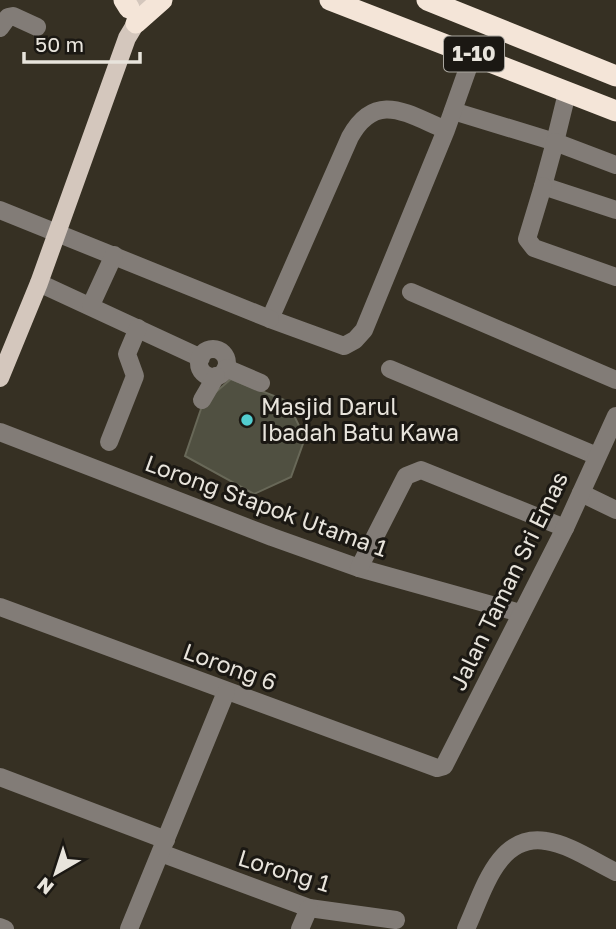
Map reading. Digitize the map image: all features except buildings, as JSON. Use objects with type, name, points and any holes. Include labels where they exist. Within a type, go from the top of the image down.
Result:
[{"type":"highway","points":[[131,11],[162,0]]},
{"type":"highway","name":"1-10","points":[[330,0],[616,111]]},
{"type":"highway","name":"1-10","points":[[426,0],[616,76]]},
{"type":"main road","points":[[0,378],[39,283],[131,11]]},
{"type":"street","points":[[0,29],[8,17],[13,16],[37,27]]},
{"type":"street","points":[[0,210],[344,346],[355,341],[364,330],[446,130],[473,54]]},
{"type":"street","points":[[567,93],[527,239],[534,248],[616,277]]},
{"type":"street","points":[[270,319],[350,137],[364,116],[373,110],[386,108],[446,130]]},
{"type":"street","points":[[453,111],[555,142],[616,165]]},
{"type":"street","points":[[543,186],[616,210]]},
{"type":"street","points":[[91,305],[114,255]]},
{"type":"street","points":[[39,283],[201,358],[204,373],[221,372],[261,383]]},
{"type":"street","points":[[411,292],[616,380]]},
{"type":"street","points":[[109,442],[135,376],[127,354],[138,328]]},
{"type":"street","points":[[390,369],[597,456]]},
{"type":"street","points":[[202,400],[221,372]]},
{"type":"street","name":"Jalan Taman Sri Emas","points":[[444,766],[565,528],[616,416]]},
{"type":"street","name":"Lorong Stapok Utama 1","points":[[0,432],[359,568],[520,613]]},
{"type":"street","points":[[359,568],[406,476],[412,471],[421,470],[565,528]]},
{"type":"street","points":[[581,493],[616,510]]},
{"type":"street","name":"Lorong 6","points":[[0,607],[437,768],[444,766]]},
{"type":"street","points":[[129,929],[226,692]]},
{"type":"street","name":"Lorong 1","points":[[0,777],[309,908],[396,920]]},
{"type":"street","points":[[466,929],[503,854],[522,840],[548,841],[616,872]]},
{"type":"street","points":[[300,929],[309,908]]},
{"type":"street","points":[[0,927],[5,929]]},
{"type":"place","name":"Masjid Darul Ibadah Batu Kawa","points":[[247,420]]}]
